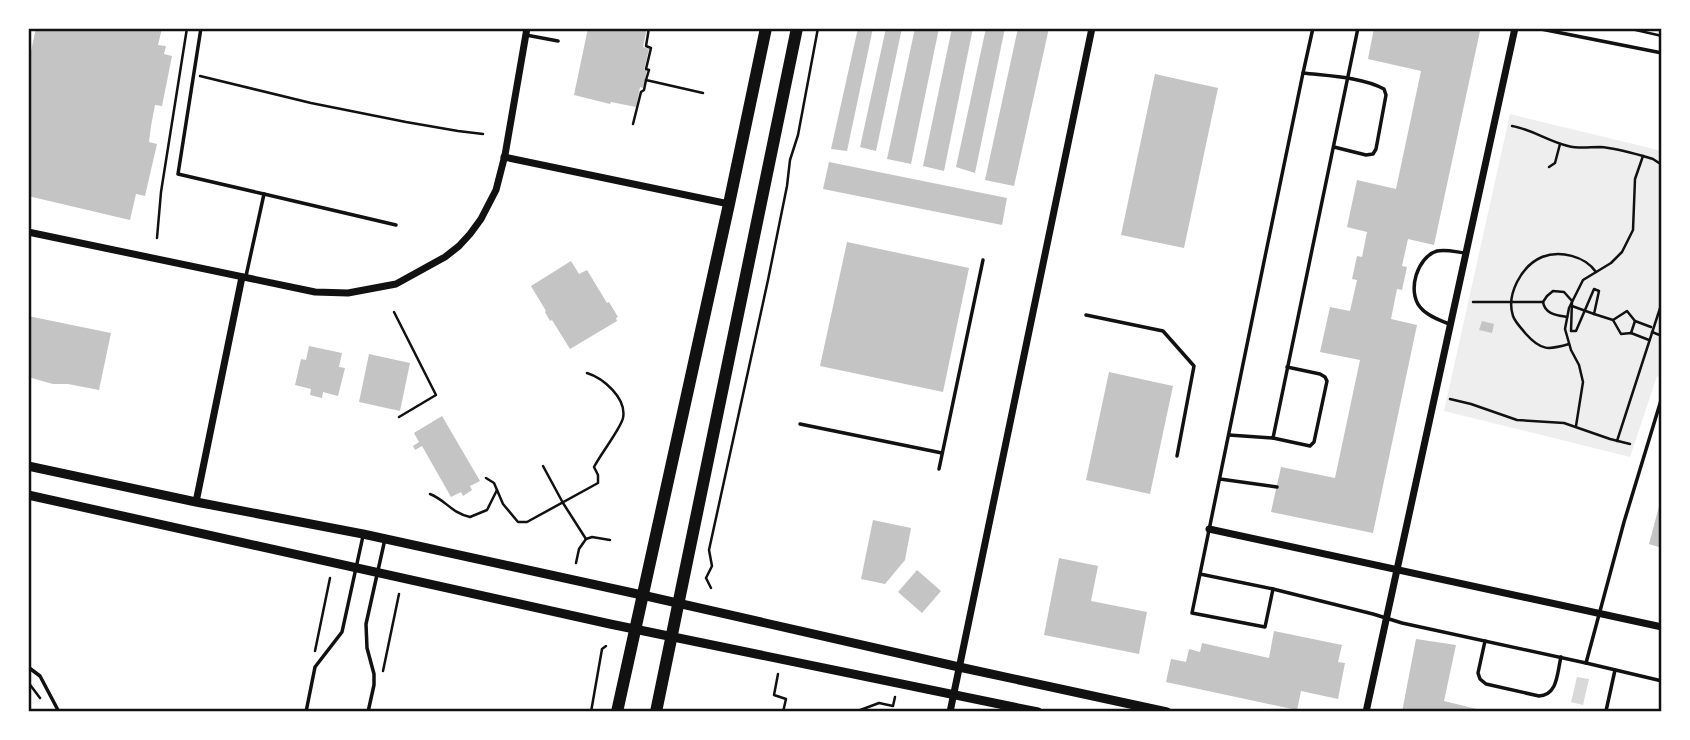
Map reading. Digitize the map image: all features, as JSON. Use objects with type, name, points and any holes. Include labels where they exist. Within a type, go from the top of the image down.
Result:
[{"type":"highway","points":[[617,712],[766,28]]},
{"type":"highway","points":[[656,712],[797,28]]},
{"type":"street","points":[[950,712],[1092,28]]},
{"type":"street","points":[[1366,712],[1515,28]]},
{"type":"street","points":[[28,232],[301,290],[331,293],[396,284],[445,257],[459,246],[481,219],[496,190],[505,157],[527,32]]},
{"type":"street","points":[[505,157],[729,204]]},
{"type":"street","points":[[196,502],[244,278]]},
{"type":"street","points":[[28,466],[363,534],[1167,712]]},
{"type":"street","points":[[28,495],[635,629],[1038,712]]},
{"type":"street","points":[[1209,529],[1662,626]]},
{"type":"lane","points":[[201,28],[178,174],[396,225]]},
{"type":"lane","points":[[1273,589],[1265,627],[1192,612],[1313,28]]},
{"type":"lane","points":[[1273,438],[1358,28]]},
{"type":"lane","points":[[1536,28],[1662,53]]},
{"type":"lane","points":[[527,32],[558,41]]},
{"type":"lane","points":[[1303,73],[1379,86],[1387,95],[1373,154],[1366,155],[1333,147]]},
{"type":"lane","points":[[244,278],[264,194]]},
{"type":"lane","points":[[1451,325],[1436,319],[1420,307],[1414,293],[1416,276],[1424,259],[1437,251],[1467,253]]},
{"type":"lane","points":[[939,469],[984,260]]},
{"type":"lane","points":[[1086,316],[1163,331],[1194,366],[1177,456]]},
{"type":"lane","points":[[1229,435],[1273,438],[1310,446],[1314,442],[1325,377],[1287,367]]},
{"type":"lane","points":[[1586,663],[1623,522],[1662,397]]},
{"type":"lane","points":[[800,424],[942,453]]},
{"type":"lane","points":[[1220,479],[1277,486]]},
{"type":"lane","points":[[306,712],[315,667],[342,632],[363,534]]},
{"type":"lane","points":[[368,712],[374,674],[367,648],[366,624],[385,539]]},
{"type":"lane","points":[[1200,574],[1662,681]]},
{"type":"lane","points":[[1485,641],[1478,673],[1480,679],[1486,684],[1539,696],[1551,692],[1560,657]]},
{"type":"lane","points":[[28,667],[40,676],[59,712]]},
{"type":"lane","points":[[1612,712],[1606,711],[1615,670]]},
{"type":"path","points":[[157,238],[187,28]]},
{"type":"path","points":[[634,124],[649,70],[646,69],[651,47],[646,46],[649,28]]},
{"type":"path","points":[[712,588],[706,578],[712,566],[709,550],[768,280],[818,28]]},
{"type":"path","points":[[1627,28],[1662,36]]},
{"type":"path","points":[[193,75],[311,103],[482,134]]},
{"type":"path","points":[[646,80],[703,93]]},
{"type":"path","points":[[1511,126],[1521,127],[1560,144],[1582,149],[1620,150],[1653,159],[1662,165]]},
{"type":"path","points":[[1549,167],[1555,163],[1560,144]]},
{"type":"path","points":[[1576,426],[1583,382],[1565,329],[1567,317],[1583,281],[1611,263],[1622,252],[1633,230],[1635,179],[1643,156]]},
{"type":"path","points":[[1569,344],[1548,349],[1533,342],[1513,317],[1512,301],[1519,277],[1539,258],[1564,255],[1580,258],[1596,272]]},
{"type":"path","points":[[1567,317],[1549,313],[1544,307],[1543,302],[1553,291],[1564,292],[1572,301],[1572,331],[1576,331],[1594,289],[1599,291],[1594,314]]},
{"type":"path","points":[[1473,302],[1543,302]]},
{"type":"path","points":[[1617,441],[1662,302]]},
{"type":"path","points":[[1572,306],[1613,320],[1620,334],[1631,333],[1649,340]]},
{"type":"path","points":[[1613,320],[1627,311],[1635,321],[1651,327]]},
{"type":"path","points":[[394,312],[436,395],[399,417]]},
{"type":"path","points":[[1631,333],[1635,321]]},
{"type":"path","points":[[1652,332],[1662,336]]},
{"type":"path","points":[[486,478],[494,482],[503,504],[518,522],[527,522],[598,483],[594,467],[623,419],[622,409],[612,388],[595,375],[587,373]]},
{"type":"path","points":[[1450,399],[1517,421],[1564,423],[1630,444]]},
{"type":"path","points":[[543,466],[586,539]]},
{"type":"path","points":[[430,494],[442,500],[452,510],[470,517],[487,510],[497,489]]},
{"type":"path","points":[[576,563],[579,549],[586,539],[592,537],[610,540]]},
{"type":"path","points":[[313,659],[330,579]]},
{"type":"path","points":[[383,673],[399,594]]},
{"type":"path","points":[[591,712],[602,649],[606,646]]},
{"type":"path","points":[[778,674],[774,695],[786,699],[783,712]]},
{"type":"path","points":[[28,682],[43,702]]},
{"type":"path","points":[[855,712],[879,703],[892,706],[895,696]]},
{"type":"shaded area","points":[[1510,114],[1662,151],[1662,378],[1657,376],[1630,457],[1444,411]]},
{"type":"shaded area","points":[[1577,677],[1589,679],[1583,705],[1571,702]]},
{"type":"building","points":[[36,28],[162,28],[158,45],[166,46],[164,54],[172,56],[162,106],[155,105],[149,142],[157,144],[145,196],[136,194],[130,220],[28,196],[28,65]]},
{"type":"building","points":[[588,28],[647,28],[643,47],[649,49],[644,70],[647,70],[636,107],[574,95]]},
{"type":"building","points":[[858,28],[873,28],[847,151],[831,149]]},
{"type":"building","points":[[886,28],[902,28],[876,151],[860,147]]},
{"type":"building","points":[[915,28],[939,28],[911,164],[887,159]]},
{"type":"building","points":[[952,28],[973,28],[944,171],[923,166]]},
{"type":"building","points":[[986,28],[1005,28],[975,173],[956,167]]},
{"type":"building","points":[[1018,28],[1049,28],[1014,186],[985,180]]},
{"type":"building","points":[[1374,28],[1464,28],[1480,31],[1434,245],[1408,239],[1402,266],[1407,267],[1402,290],[1397,289],[1391,319],[1417,325],[1373,533],[1271,512],[1281,467],[1335,478],[1360,360],[1320,352],[1330,307],[1350,311],[1357,280],[1352,279],[1357,256],[1362,257],[1367,232],[1347,227],[1357,180],[1396,189],[1421,71],[1368,59]]},
{"type":"building","points":[[1155,74],[1218,88],[1184,248],[1121,235]]},
{"type":"building","points":[[829,162],[1007,198],[1002,225],[823,189]]},
{"type":"building","points":[[847,242],[969,268],[943,392],[820,366]]},
{"type":"building","points":[[571,261],[579,274],[587,270],[618,317],[617,321],[570,349],[552,320],[550,321],[531,286]]},
{"type":"building","points":[[28,316],[111,333],[99,390],[53,384],[28,377]]},
{"type":"building","points":[[1482,321],[1494,324],[1492,333],[1479,330]]},
{"type":"building","points":[[309,346],[342,353],[339,367],[345,368],[338,396],[323,392],[322,398],[310,395],[311,389],[295,385],[301,359],[306,360]]},
{"type":"building","points":[[369,354],[410,363],[400,411],[359,402]]},
{"type":"building","points":[[1109,372],[1173,386],[1150,494],[1086,480]]},
{"type":"building","points":[[442,416],[480,481],[470,486],[472,490],[463,496],[461,492],[451,497],[422,446],[415,450],[413,446],[419,442],[414,433]]},
{"type":"building","points":[[1662,499],[1662,548],[1649,544]]},
{"type":"building","points":[[873,520],[911,528],[905,560],[885,584],[861,579]]},
{"type":"building","points":[[1059,558],[1098,566],[1091,601],[1147,612],[1139,654],[1044,635]]},
{"type":"building","points":[[917,570],[941,591],[922,613],[898,592]]},
{"type":"building","points":[[1274,631],[1342,645],[1338,662],[1345,663],[1338,699],[1301,691],[1297,710],[1166,682],[1171,659],[1186,662],[1189,649],[1200,652],[1202,643],[1269,658]]},
{"type":"building","points":[[1416,639],[1456,645],[1444,701],[1489,712],[1402,712]]}]
